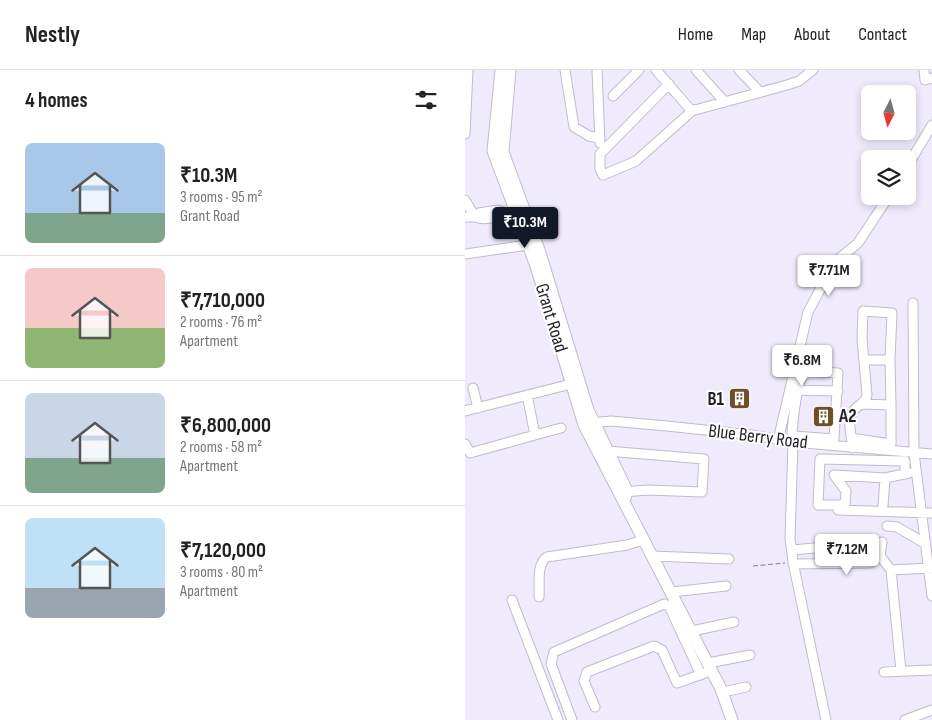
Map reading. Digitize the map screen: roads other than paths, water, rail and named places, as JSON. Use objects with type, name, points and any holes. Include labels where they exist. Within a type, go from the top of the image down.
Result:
[{"type":"main road","name":"Grant Road","points":[[501,70],[493,151],[528,245],[571,384],[624,495]]},
{"type":"main road","name":"Grant Road","points":[[510,70],[503,152],[540,253],[589,423],[607,451],[643,540],[723,692],[730,720]]},
{"type":"street","points":[[465,134],[469,70]]},
{"type":"street","points":[[565,70],[575,127],[589,136],[599,138]]},
{"type":"street","points":[[597,70],[600,169],[603,175],[636,161],[693,110],[799,81],[813,70]]},
{"type":"street","points":[[613,96],[639,70]]},
{"type":"street","points":[[656,70],[693,110]]},
{"type":"street","points":[[696,70],[724,100]]},
{"type":"street","points":[[739,70],[760,92]]},
{"type":"street","points":[[924,70],[925,80],[932,78]]},
{"type":"street","points":[[600,154],[669,84]]},
{"type":"street","points":[[916,152],[932,126]]},
{"type":"street","points":[[465,200],[475,217]]},
{"type":"street","points":[[778,440],[794,390],[802,373],[807,370],[838,372],[835,437],[832,440],[793,435],[794,390],[808,312],[835,262],[858,243],[883,205]]},
{"type":"street","points":[[465,216],[480,219],[498,216],[502,212],[515,209]]},
{"type":"street","points":[[465,254],[528,245]]},
{"type":"street","points":[[913,303],[914,453],[927,538],[932,596]]},
{"type":"street","points":[[851,438],[891,444],[890,360],[892,313],[863,311],[867,395],[865,401],[851,416],[851,438],[851,448]]},
{"type":"street","points":[[864,360],[890,360]]},
{"type":"street","points":[[465,412],[571,384]]},
{"type":"street","points":[[473,388],[478,408]]},
{"type":"street","points":[[794,390],[838,391]]},
{"type":"street","points":[[527,395],[535,435]]},
{"type":"street","points":[[861,404],[891,405]]},
{"type":"street","name":"Blue Berry Road","points":[[589,423],[667,426],[793,442],[932,454]]},
{"type":"street","points":[[465,444],[470,453],[561,428]]},
{"type":"street","points":[[793,442],[791,550],[826,720]]},
{"type":"street","points":[[607,451],[704,459],[702,492],[624,495]]},
{"type":"street","points":[[905,474],[905,461],[821,459],[818,505],[845,505],[846,491],[835,475],[885,478],[905,474],[916,470]]},
{"type":"street","points":[[883,506],[885,478]]},
{"type":"street","points":[[818,510],[932,513]]},
{"type":"street","points":[[887,526],[897,527],[927,538]]},
{"type":"street","points":[[539,597],[540,567],[543,559],[627,545],[643,540]]},
{"type":"street","points":[[882,542],[880,556],[891,570],[901,671]]},
{"type":"street","points":[[791,550],[814,548],[871,549],[870,563],[793,563]]},
{"type":"street","points":[[652,556],[729,558]]},
{"type":"street","points":[[891,570],[930,568]]},
{"type":"street","points":[[672,592],[726,586]]},
{"type":"street","points":[[512,600],[558,720]]},
{"type":"street","points":[[572,720],[551,664],[554,652],[664,604],[669,606],[701,675]]},
{"type":"street","points":[[692,632],[734,622]]},
{"type":"street","points":[[595,707],[584,681],[587,672],[654,646],[662,650],[677,683],[701,675],[710,667],[750,655]]},
{"type":"street","points":[[884,672],[932,670]]},
{"type":"street","points":[[723,692],[746,686]]},
{"type":"street","points":[[905,720],[932,710]]},
{"type":"place","name":"B1","points":[[740,399]]},
{"type":"place","name":"A2","points":[[823,416]]}]
